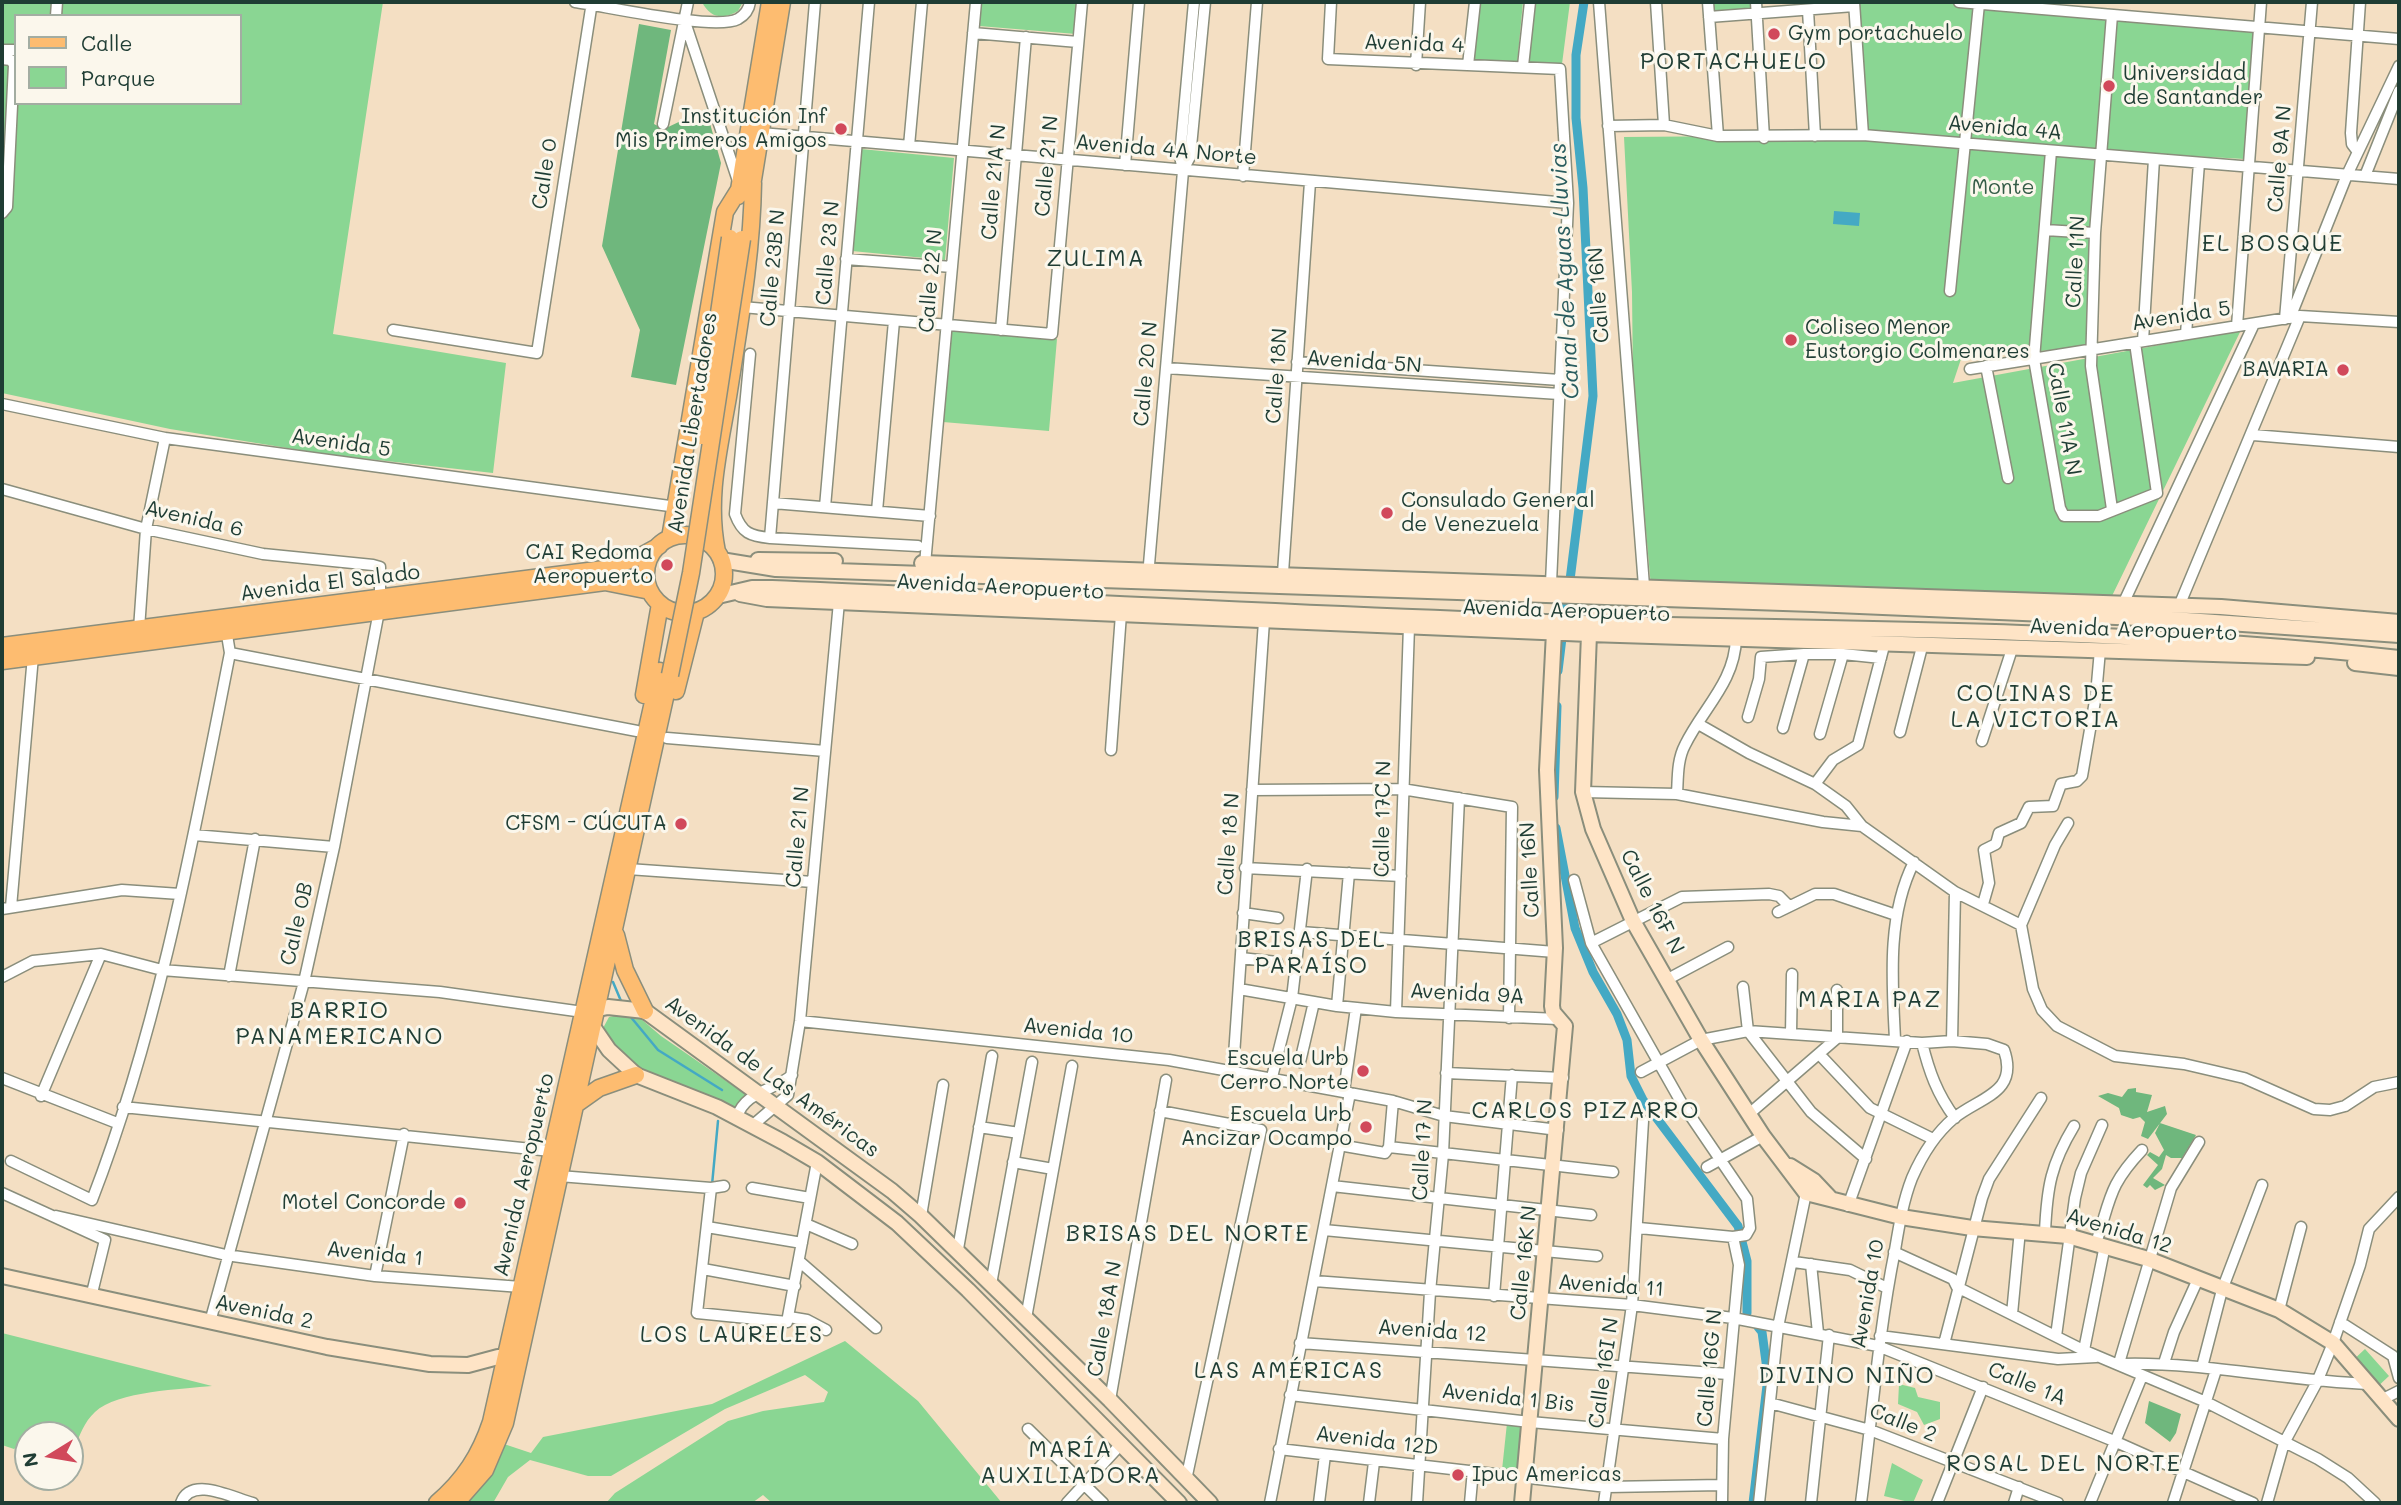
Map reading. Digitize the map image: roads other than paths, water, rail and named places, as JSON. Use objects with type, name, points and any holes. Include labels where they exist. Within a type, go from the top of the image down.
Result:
[{"type":"main road","name":"Avenida Libertadores","points":[[627,844],[665,673],[691,573],[770,2]]},
{"type":"main road","name":"Avenida Libertadores","points":[[746,186],[761,133],[782,2]]},
{"type":"main road","points":[[655,598],[683,614],[696,612],[725,594],[725,558],[710,503],[752,232],[746,186]]},
{"type":"main road","points":[[696,612],[645,824],[627,844],[617,815],[637,731],[655,598],[647,567],[664,542],[677,507],[725,212],[746,186]]},
{"type":"main road","points":[[664,542],[696,537],[725,558]]},
{"type":"main road","name":"Avenida El Salado","points":[[2,661],[226,629],[604,569],[639,558],[664,542]]},
{"type":"main road","name":"Avenida El Salado","points":[[2,646],[139,629],[605,582],[655,598]]},
{"type":"main road","name":"Avenida Aeropuerto","points":[[456,1503],[478,1480],[499,1443],[521,1287],[551,1151],[596,1009],[628,869],[627,844]]},
{"type":"main road","name":"Avenida Aeropuerto","points":[[437,1503],[466,1474],[480,1450],[511,1359],[559,1176],[593,1027],[627,844]]},
{"type":"main road","points":[[615,927],[625,971],[639,1010]]},
{"type":"main road","points":[[575,1105],[599,1088],[636,1075]]},
{"type":"street","points":[[575,2],[684,19],[737,20],[749,10],[750,2]]},
{"type":"street","points":[[663,124],[688,2]]},
{"type":"street","name":"Calle 23B N","points":[[770,538],[815,2]]},
{"type":"street","name":"Calle 23 N","points":[[825,507],[869,2]]},
{"type":"street","points":[[909,146],[922,2]]},
{"type":"street","name":"Calle 22 N","points":[[925,564],[976,2]]},
{"type":"street","name":"Calle 21 N","points":[[1001,330],[1052,334],[1082,2]]},
{"type":"street","points":[[1125,165],[1139,2]]},
{"type":"street","name":"Calle 20 N","points":[[1148,574],[1183,171],[1180,156],[1194,2]]},
{"type":"street","name":"Calle 20 N","points":[[1183,171],[1190,157],[1205,2]]},
{"type":"street","points":[[1242,176],[1257,2]]},
{"type":"street","name":"Avenida 4","points":[[1331,2],[1328,59],[1416,65],[1556,66],[1561,73],[1568,203]]},
{"type":"street","points":[[1416,65],[1420,2]]},
{"type":"street","points":[[1468,65],[1475,2]]},
{"type":"street","points":[[1523,66],[1530,2]]},
{"type":"street","name":"Calle 16N","points":[[1598,2],[1644,586]]},
{"type":"street","points":[[1656,2],[1664,125]]},
{"type":"street","points":[[1708,2],[1718,136]]},
{"type":"street","points":[[1756,2],[1764,138]]},
{"type":"street","points":[[1959,2],[2056,6],[2112,15],[2399,39]]},
{"type":"street","points":[[2237,326],[2261,2]]},
{"type":"street","name":"Calle 9A N","points":[[2292,318],[2298,171],[2312,2]]},
{"type":"street","points":[[2358,152],[2351,139],[2360,2]]},
{"type":"street","name":"Calle 0","points":[[394,330],[537,353],[592,3]]},
{"type":"street","points":[[1709,17],[1854,4],[1863,135]]},
{"type":"street","points":[[1950,291],[1979,4]]},
{"type":"street","points":[[1808,10],[1815,135]]},
{"type":"street","name":"Calle 11N","points":[[2112,15],[2095,233],[2091,351],[2091,386],[2112,509]]},
{"type":"street","points":[[684,19],[746,186]]},
{"type":"street","points":[[973,33],[1078,42]]},
{"type":"street","name":"Calle 21A N","points":[[1001,330],[1026,37]]},
{"type":"street","points":[[2,59],[11,60],[14,65],[7,207],[2,213]]},
{"type":"street","points":[[2179,606],[2253,435],[2292,318],[2347,175],[2399,66]]},
{"type":"street","points":[[2365,176],[2399,91]]},
{"type":"street","name":"Avenida 4A","points":[[1608,125],[1664,125],[1718,136],[1764,138],[1863,135],[2399,179]]},
{"type":"street","name":"Avenida 4A Norte","points":[[761,133],[1568,203]]},
{"type":"street","name":"Calle 11A N","points":[[2051,151],[2034,359],[2061,512],[2069,517],[2088,518],[2112,509]]},
{"type":"street","points":[[2112,509],[2157,493],[2139,342],[2154,159]]},
{"type":"street","points":[[2186,334],[2199,163]]},
{"type":"street","name":"Calle 18N","points":[[1283,573],[1310,182]]},
{"type":"street","points":[[1551,583],[1568,203]]},
{"type":"street","points":[[2045,230],[2095,233]]},
{"type":"street","points":[[846,259],[952,267]]},
{"type":"street","points":[[742,307],[1001,330]]},
{"type":"street","name":"Avenida 5","points":[[1970,369],[2292,318],[2399,323]]},
{"type":"street","points":[[877,511],[894,321]]},
{"type":"street","points":[[2123,604],[2254,324]]},
{"type":"street","name":"Avenida Aeropuerto","points":[[750,354],[735,514],[741,528],[751,536],[770,538],[918,546]]},
{"type":"street","name":"Avenida 5N","points":[[1297,362],[1560,380]]},
{"type":"street","points":[[1986,366],[2008,478]]},
{"type":"street","name":"Avenida 5N","points":[[1166,368],[1559,394]]},
{"type":"street","name":"Avenida 5","points":[[2,404],[165,438],[677,507]]},
{"type":"street","points":[[2253,435],[2399,447]]},
{"type":"street","points":[[139,629],[146,529],[165,438]]},
{"type":"street","name":"Avenida 6","points":[[2,489],[146,529],[263,554],[380,567]]},
{"type":"street","points":[[773,503],[930,516]]},
{"type":"street","name":"Avenida Aeropuerto","points":[[725,558],[925,564],[1061,572]]},
{"type":"street","name":"Avenida Aeropuerto","points":[[725,558],[776,569],[1283,573],[2221,607],[2399,622]]},
{"type":"street","name":"Calle 0B","points":[[210,1322],[226,1255],[304,982],[334,847],[380,604],[380,567]]},
{"type":"street","name":"Avenida Aeropuerto","points":[[1148,574],[1459,592],[1812,604],[2229,623],[2399,635]]},
{"type":"street","points":[[1613,598],[1622,585],[1632,598]]},
{"type":"street","name":"Avenida Aeropuerto","points":[[725,594],[772,588],[1065,600],[1264,621],[2300,657],[2399,668]]},
{"type":"street","points":[[1445,627],[1461,617],[1470,604],[1459,592]]},
{"type":"street","points":[[1495,592],[1486,605],[1502,630]]},
{"type":"street","points":[[1812,604],[1825,592]]},
{"type":"street","name":"Avenida Aeropuerto","points":[[725,594],[768,599],[1121,614],[1159,610],[1461,617],[2136,638],[2276,645],[2399,658]]},
{"type":"street","points":[[1049,610],[1065,600]]},
{"type":"street","name":"Calle 21 N","points":[[753,1125],[788,1096],[792,1075],[800,1021],[839,602]]},
{"type":"street","points":[[2078,616],[2086,603],[2094,617]]},
{"type":"street","points":[[2206,622],[2221,607],[2229,623]]},
{"type":"street","points":[[1111,750],[1121,614]]},
{"type":"street","name":"Calle 18 N","points":[[1233,1070],[1264,621]]},
{"type":"street","name":"Calle 17C N","points":[[1396,1012],[1409,626]]},
{"type":"street","points":[[11,1161],[92,1200],[123,1107],[162,970],[194,835],[230,653],[226,629]]},
{"type":"street","name":"Calle 16N","points":[[1554,632],[1547,780],[1555,952],[1552,1006],[1562,1022]]},
{"type":"street","name":"Calle 16F N","points":[[1588,634],[1583,792],[1593,829],[1633,921],[1701,1040],[1763,1136],[1780,1159],[1808,1186]]},
{"type":"street","points":[[1676,794],[1680,759],[1685,745],[1731,672],[1737,638]]},
{"type":"street","points":[[2136,638],[2144,652],[2158,639]]},
{"type":"street","points":[[1815,784],[1833,760],[1858,745],[1885,642]]},
{"type":"street","points":[[1900,732],[1923,643]]},
{"type":"street","points":[[1982,741],[2013,646]]},
{"type":"street","points":[[1983,904],[1989,883],[1984,850],[1996,844],[1999,833],[2021,823],[2029,807],[2053,806],[2061,784],[2077,781],[2082,776],[2096,695],[2100,650]]},
{"type":"street","points":[[230,653],[637,731]]},
{"type":"street","points":[[1783,728],[1804,654]]},
{"type":"street","points":[[1748,717],[1759,679],[1761,657],[1843,654],[1881,658]]},
{"type":"street","points":[[1820,734],[1843,654]]},
{"type":"street","points":[[33,656],[7,908],[122,890],[180,894]]},
{"type":"street","points":[[1700,724],[1749,753],[1815,784],[1846,806],[1862,826],[1955,892],[2021,925]]},
{"type":"street","points":[[667,738],[825,751]]},
{"type":"street","points":[[1252,790],[1402,789],[1512,807],[1509,1018]]},
{"type":"street","points":[[1583,792],[1676,794],[1823,822],[1862,826]]},
{"type":"street","name":"Calle 17 N","points":[[1416,1503],[1430,1292],[1443,1154],[1459,798]]},
{"type":"street","points":[[2068,824],[2055,845],[2021,925],[2033,989],[2042,1010],[2057,1026],[2115,1056],[2184,1064],[2244,1078],[2315,1109],[2330,1110],[2345,1106],[2375,1087],[2399,1082]]},
{"type":"street","points":[[194,835],[334,847]]},
{"type":"street","points":[[229,976],[255,839]]},
{"type":"street","points":[[1895,1039],[1893,991],[1896,915],[1901,887],[1914,862]]},
{"type":"street","points":[[1245,868],[1307,869],[1401,876]]},
{"type":"street","points":[[628,869],[813,882]]},
{"type":"street","points":[[1272,1077],[1292,998],[1307,869]]},
{"type":"street","name":"Calle 17C N","points":[[1337,1006],[1349,873]]},
{"type":"street","points":[[1574,880],[1591,943],[1658,1063],[1747,1199],[1750,1228],[1746,1235],[1734,1237],[1639,1228]]},
{"type":"street","points":[[1642,1072],[1701,1040],[1748,1031],[1837,1038],[1895,1039],[1922,1043],[1952,1041],[1955,892]]},
{"type":"street","points":[[1591,943],[1682,897],[1696,894],[1769,894],[1779,896],[1789,906]]},
{"type":"street","points":[[1777,912],[1815,894],[1834,894],[1896,915]]},
{"type":"street","points":[[1243,913],[1278,918]]},
{"type":"street","points":[[1301,932],[1555,952]]},
{"type":"street","points":[[1668,979],[1728,947]]},
{"type":"street","points":[[2,978],[33,961],[101,954],[162,970],[453,994],[596,1009]]},
{"type":"street","points":[[41,1096],[101,954]]},
{"type":"street","points":[[1241,958],[1278,962]]},
{"type":"street","points":[[1791,1034],[1792,974]]},
{"type":"street","points":[[1743,987],[1748,1031],[1811,1112],[1866,1159]]},
{"type":"street","name":"Avenida 9A","points":[[1239,989],[1356,1008],[1562,1022]]},
{"type":"street","points":[[1749,1114],[1821,1055],[1837,1038],[1838,990]]},
{"type":"street","points":[[1300,1062],[1314,1002]]},
{"type":"street","points":[[1270,1503],[1332,1186],[1347,1092],[1356,1008]]},
{"type":"street","name":"Avenida de Las Américas","points":[[596,1009],[639,1010],[921,1216],[958,1249],[1210,1503]]},
{"type":"street","name":"Avenida 10","points":[[800,1021],[1169,1060],[1393,1101],[1444,1116],[1558,1130]]},
{"type":"street","name":"Calle 16K N","points":[[1522,1503],[1563,1078],[1562,1022]]},
{"type":"street","name":"Avenida de Las Américas","points":[[593,1027],[609,1051],[636,1075],[753,1125],[817,1162],[897,1223],[1122,1443],[1179,1503]]},
{"type":"street","points":[[1841,1204],[1866,1159],[1907,1041]]},
{"type":"street","name":"Avenida 10","points":[[1861,1503],[1887,1288],[1911,1181],[1933,1139],[1955,1118],[1997,1092],[2007,1076],[2009,1063],[2004,1050],[1987,1044],[1952,1041]]},
{"type":"street","points":[[1922,1043],[1929,1071],[1942,1101],[1955,1118]]},
{"type":"street","points":[[1821,1055],[1856,1094],[1882,1116],[1933,1139]]},
{"type":"street","points":[[958,1249],[992,1056]]},
{"type":"street","points":[[991,1284],[1032,1062]]},
{"type":"street","points":[[1026,1318],[1072,1066]]},
{"type":"street","points":[[1446,1073],[1563,1078]]},
{"type":"street","points":[[1494,1296],[1512,1074]]},
{"type":"street","points":[[737,1117],[742,1104],[757,1094],[776,1087],[792,1075]]},
{"type":"street","points":[[2,1078],[41,1096],[117,1123]]},
{"type":"street","name":"Calle 18A N","points":[[1110,1400],[1166,1080]]},
{"type":"street","points":[[921,1216],[943,1085]]},
{"type":"street","points":[[1944,1344],[1972,1228],[1989,1179],[2041,1098]]},
{"type":"street","points":[[1339,1145],[1381,1154],[1389,1147],[1393,1101]]},
{"type":"street","points":[[123,1107],[551,1151]]},
{"type":"street","points":[[1160,1111],[1261,1130],[1186,1480]]},
{"type":"street","name":"Calle 16I N","points":[[1604,1503],[1632,1305],[1639,1228],[1643,1121]]},
{"type":"street","points":[[2056,1336],[2068,1236],[2081,1173],[2102,1125]]},
{"type":"street","points":[[2045,1232],[2047,1185],[2051,1169],[2074,1126]]},
{"type":"street","points":[[979,1127],[1019,1133]]},
{"type":"street","points":[[375,1276],[404,1134]]},
{"type":"street","points":[[1707,1167],[1763,1136]]},
{"type":"street","points":[[2121,1364],[2148,1259],[2171,1188],[2199,1142]]},
{"type":"street","points":[[1389,1147],[1613,1172]]},
{"type":"street","points":[[2084,1350],[2100,1244],[2112,1188],[2120,1173],[2142,1150]]},
{"type":"street","points":[[788,1319],[817,1162]]},
{"type":"street","points":[[1013,1163],[1053,1168]]},
{"type":"street","points":[[559,1176],[712,1188],[724,1186]]},
{"type":"street","points":[[2202,1367],[2222,1290],[2262,1185]]},
{"type":"street","points":[[1332,1186],[1591,1215]]},
{"type":"street","points":[[1759,1503],[1778,1327],[1794,1262],[1808,1186]]},
{"type":"street","name":"Avenida 12","points":[[1808,1186],[1841,1204],[1901,1217],[1972,1228],[2045,1232],[2100,1244],[2148,1259],[2279,1310],[2333,1343],[2399,1419]]},
{"type":"street","points":[[712,1188],[697,1313],[807,1320],[826,1331]]},
{"type":"street","points":[[752,1188],[810,1198]]},
{"type":"street","points":[[2,1193],[104,1240],[91,1297]]},
{"type":"street","points":[[2267,1503],[2284,1443],[2317,1382],[2333,1343],[2369,1229],[2399,1197]]},
{"type":"street","name":"Avenida 1","points":[[56,1216],[226,1255],[375,1276],[521,1287]]},
{"type":"street","points":[[806,1224],[852,1244]]},
{"type":"street","points":[[707,1227],[803,1243]]},
{"type":"street","points":[[2279,1310],[2301,1227]]},
{"type":"street","points":[[1324,1230],[1597,1256]]},
{"type":"street","points":[[2012,1314],[2020,1230]]},
{"type":"street","name":"Calle 16G N","points":[[1722,1503],[1728,1374],[1738,1319],[1739,1265],[1734,1237]]},
{"type":"street","points":[[1894,1252],[1953,1279],[1957,1287],[2084,1350],[2206,1402],[2318,1459],[2348,1478],[2375,1503]]},
{"type":"street","points":[[799,1261],[876,1328]]},
{"type":"street","points":[[1794,1262],[1850,1270],[1887,1288]]},
{"type":"street","points":[[1811,1264],[1818,1333]]},
{"type":"street","points":[[703,1269],[795,1286]]},
{"type":"street","name":"Avenida 2","points":[[2,1276],[210,1322],[430,1364],[468,1365],[511,1359]]},
{"type":"street","points":[[2164,1363],[2174,1332],[2198,1279]]},
{"type":"street","name":"Avenida 11","points":[[1314,1281],[1430,1292],[1632,1305],[1778,1327]]},
{"type":"street","points":[[2340,1322],[2396,1353],[2399,1378]]},
{"type":"street","name":"Calle 1A","points":[[1778,1327],[1879,1341],[1915,1363],[1983,1387],[2114,1441],[2253,1503]]},
{"type":"street","points":[[1811,1503],[1829,1335]]},
{"type":"street","points":[[1879,1341],[1944,1344],[2058,1359],[2103,1357]]},
{"type":"street","name":"Avenida 12","points":[[1300,1343],[1728,1374]]},
{"type":"street","points":[[2121,1364],[2164,1363],[2317,1382],[2369,1384]]},
{"type":"street","points":[[2173,1503],[2216,1370]]},
{"type":"street","points":[[2090,1503],[2142,1376]]},
{"type":"street","points":[[1937,1503],[1955,1465],[1983,1387]]},
{"type":"street","points":[[2383,1399],[2399,1391]]},
{"type":"street","name":"Avenida 1 Bis","points":[[1290,1395],[1530,1422],[1723,1438]]},
{"type":"street","name":"Calle 2","points":[[1770,1403],[1822,1414],[1870,1430],[2058,1503]]},
{"type":"street","points":[[1028,1429],[1103,1503]]},
{"type":"street","points":[[1067,1503],[1122,1443]]},
{"type":"street","name":"Avenida 12D","points":[[1279,1449],[1374,1462],[1524,1476],[1607,1488],[1722,1485]]},
{"type":"street","points":[[1319,1503],[1325,1455]]},
{"type":"street","points":[[1369,1503],[1374,1462]]},
{"type":"street","points":[[1470,1503],[1473,1470]]},
{"type":"street","points":[[2014,1503],[2019,1487]]},
{"type":"street","points":[[181,1503],[186,1493],[200,1489],[253,1503]]},
{"type":"water","points":[[1834,211],[1860,213],[1859,226],[1833,224]]},
{"type":"waterway","name":"Canal de Aguas Lluvias","points":[[1570,580],[1593,396],[1583,188],[1576,118],[1576,55],[1584,2]]},
{"type":"waterway","name":"Canal de Aguas Lluvias","points":[[1565,615],[1567,600]]},
{"type":"waterway","name":"Canal de Aguas Lluvias","points":[[1558,671],[1562,638]]},
{"type":"waterway","name":"Canal de Aguas Lluvias","points":[[1554,797],[1557,706]]},
{"type":"waterway","name":"Canal de Aguas Lluvias","points":[[1556,828],[1575,928],[1593,972],[1617,1014],[1627,1040],[1631,1076],[1643,1100],[1738,1226],[1747,1261],[1747,1313]]},
{"type":"waterway","points":[[613,982],[621,1001]]},
{"type":"waterway","points":[[630,1016],[658,1050],[722,1090]]},
{"type":"waterway","points":[[712,1185],[718,1121]]},
{"type":"waterway","name":"Canal de Aguas Lluvias","points":[[1753,1503],[1768,1377],[1762,1332],[1758,1327]]},
{"type":"place","name":"Gym portachuelo","points":[[1774,34]]},
{"type":"place","name":"Universidad de Santander","points":[[2109,86]]},
{"type":"place","name":"Institución Inf Mis Primeros Amigos","points":[[841,129]]},
{"type":"place","name":"Coliseo Menor Eustorgio Colmenares","points":[[1791,340]]},
{"type":"place","name":"BAVARIA","points":[[2343,370]]},
{"type":"place","name":"Consulado General de Venezuela","points":[[1387,513]]},
{"type":"place","name":"CAI Redoma Aeropuerto","points":[[667,565]]},
{"type":"place","name":"CFSM - CÚCUTA","points":[[681,824]]},
{"type":"place","name":"Escuela Urb Cerro Norte","points":[[1363,1071]]},
{"type":"place","name":"Escuela Urb Ancizar Ocampo","points":[[1366,1127]]},
{"type":"place","name":"Motel Concorde","points":[[460,1203]]},
{"type":"place","name":"Ipuc Americas","points":[[1458,1475]]},
{"type":"district","name":"PORTACHUELO","points":[[1734,62]]},
{"type":"district","name":"EL BOSQUE","points":[[2273,244]]},
{"type":"district","name":"ZULIMA","points":[[1096,259]]},
{"type":"district","name":"COLINAS DE LA VICTORIA","points":[[2036,707]]},
{"type":"district","name":"BRISAS DEL PARAÍSO","points":[[1312,953]]},
{"type":"district","name":"MARIA PAZ","points":[[1870,1000]]},
{"type":"district","name":"BARRIO PANAMERICANO","points":[[340,1024]]},
{"type":"district","name":"CARLOS PIZARRO","points":[[1586,1111]]},
{"type":"district","name":"BRISAS DEL NORTE","points":[[1188,1234]]},
{"type":"district","name":"LOS LAURELES","points":[[732,1335]]},
{"type":"district","name":"LAS AMÉRICAS","points":[[1289,1371]]},
{"type":"district","name":"DIVINO NIÑO","points":[[1847,1376]]},
{"type":"district","name":"MARÍA AUXILIADORA","points":[[1071,1463]]},
{"type":"district","name":"ROSAL DEL NORTE","points":[[2064,1464]]},
{"type":"park label","name":"Monte","points":[[2003,188]]}]
